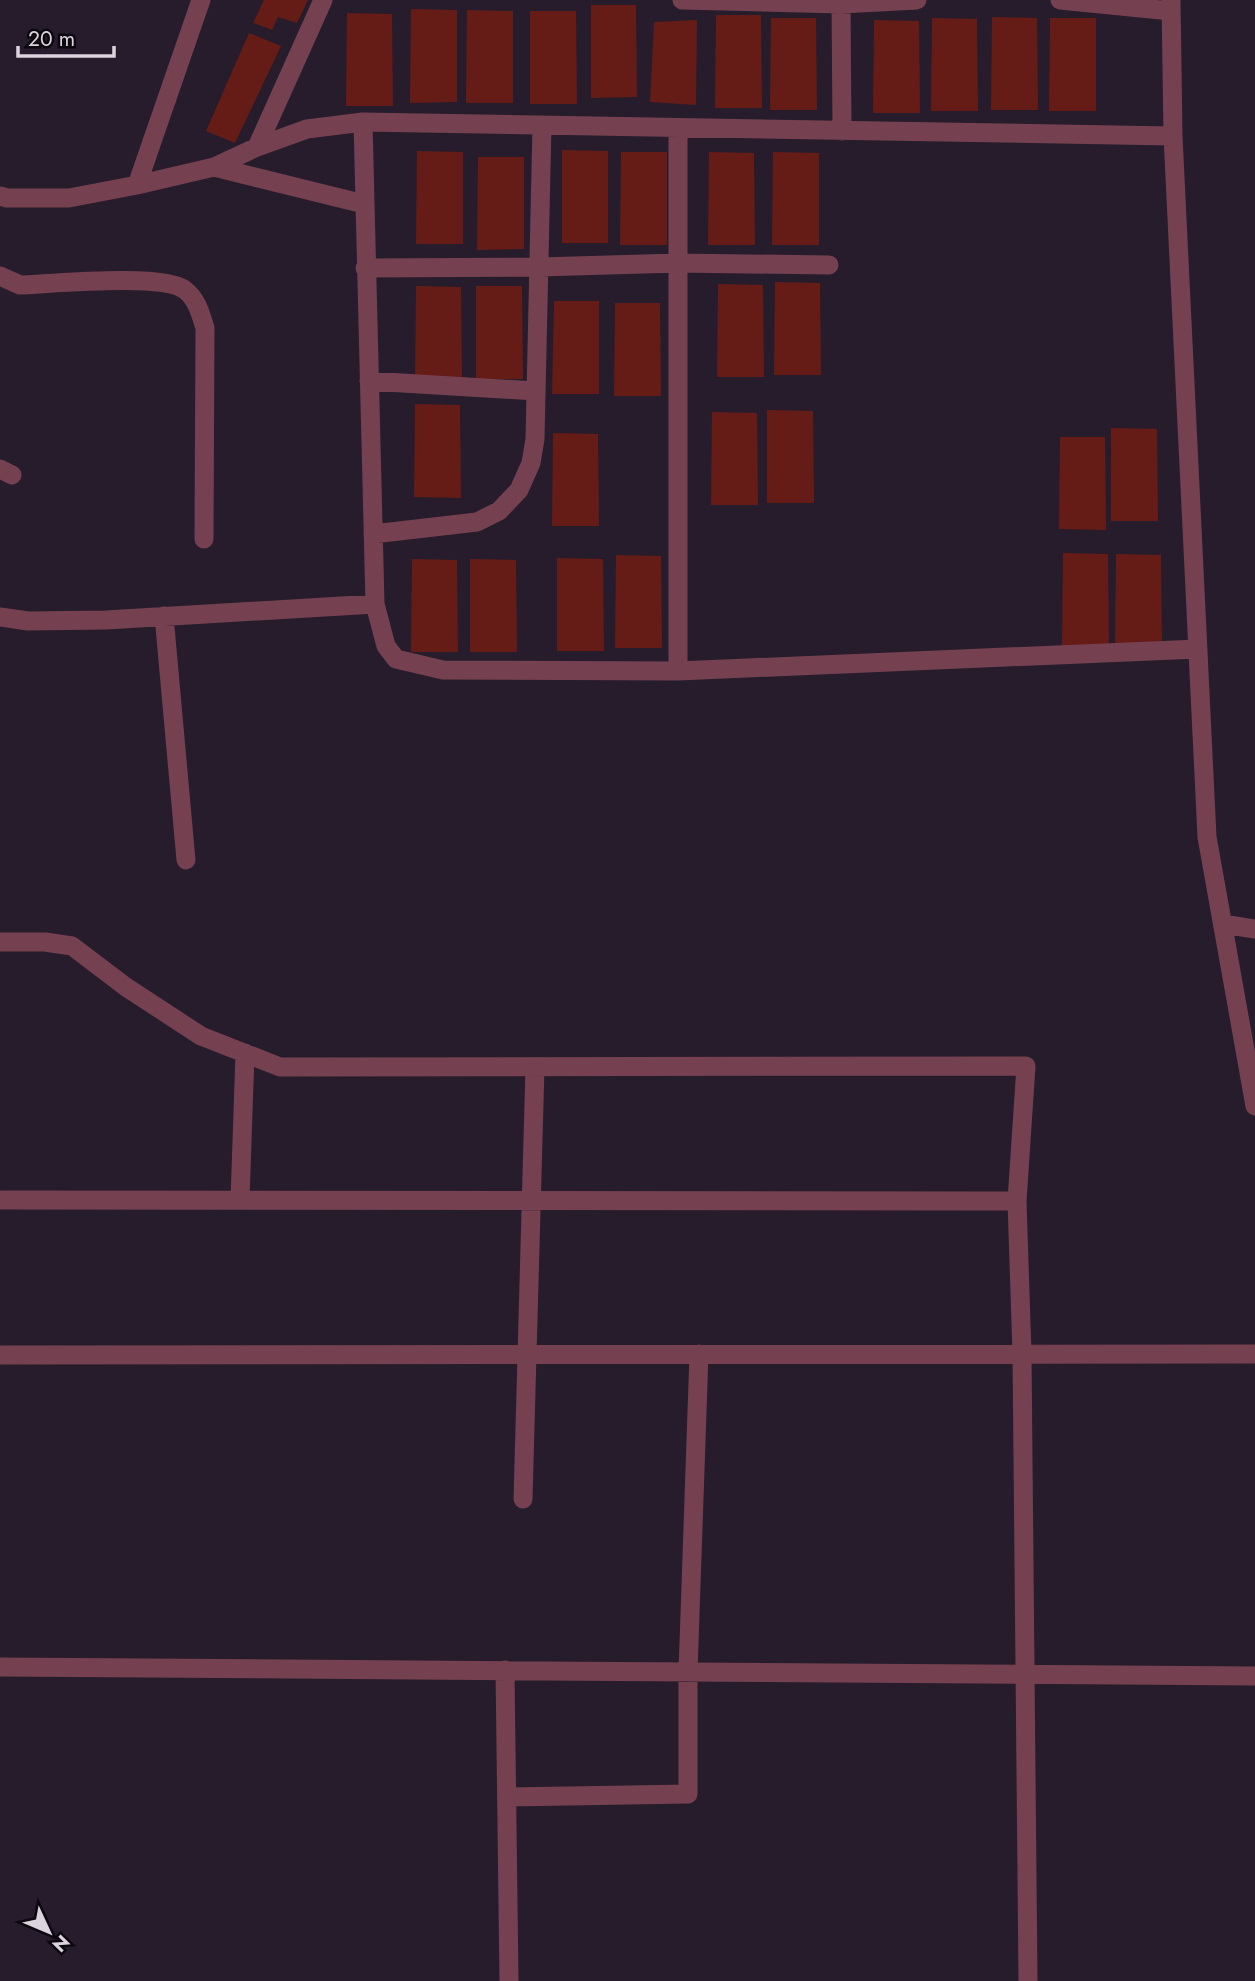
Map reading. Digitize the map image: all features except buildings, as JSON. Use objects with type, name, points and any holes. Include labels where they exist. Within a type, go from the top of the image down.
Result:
[{"type":"street","points":[[137,185],[201,0]]},
{"type":"street","points":[[257,147],[323,0]]},
{"type":"street","points":[[682,0],[917,0]]},
{"type":"street","points":[[1060,0],[1171,5],[1173,136],[1207,837],[1255,1107]]},
{"type":"street","points":[[841,2],[842,131]]},
{"type":"street","points":[[0,196],[69,198],[137,185],[215,167],[257,147],[307,129],[363,122],[1173,136]]},
{"type":"street","points":[[363,122],[375,604],[386,646],[396,659],[443,670],[678,671],[1198,649]]},
{"type":"street","points":[[373,534],[477,522],[499,511],[519,490],[531,463],[537,391],[542,125]]},
{"type":"street","points":[[678,128],[678,671]]},
{"type":"street","points":[[215,167],[364,204]]},
{"type":"street","points":[[366,268],[678,263],[829,265]]},
{"type":"street","points":[[0,276],[20,285],[158,281],[185,289],[198,307],[205,328],[204,539]]},
{"type":"street","points":[[369,381],[537,391]]},
{"type":"street","points":[[0,617],[41,621],[375,604]]},
{"type":"street","points":[[164,616],[186,860]]},
{"type":"street","points":[[1223,924],[1255,929]]},
{"type":"street","points":[[0,942],[45,942],[72,946],[125,987],[201,1036],[281,1066],[1026,1066],[1017,1201],[1023,1354],[1027,1981]]},
{"type":"street","points":[[240,1200],[245,1053]]},
{"type":"street","points":[[523,1499],[534,1067]]},
{"type":"street","points":[[0,1200],[1017,1201]]},
{"type":"street","points":[[507,1797],[688,1794],[688,1672],[699,1354]]},
{"type":"street","points":[[0,1355],[1255,1354]]},
{"type":"street","points":[[0,1667],[1255,1676]]},
{"type":"street","points":[[505,1670],[509,1981]]}]
